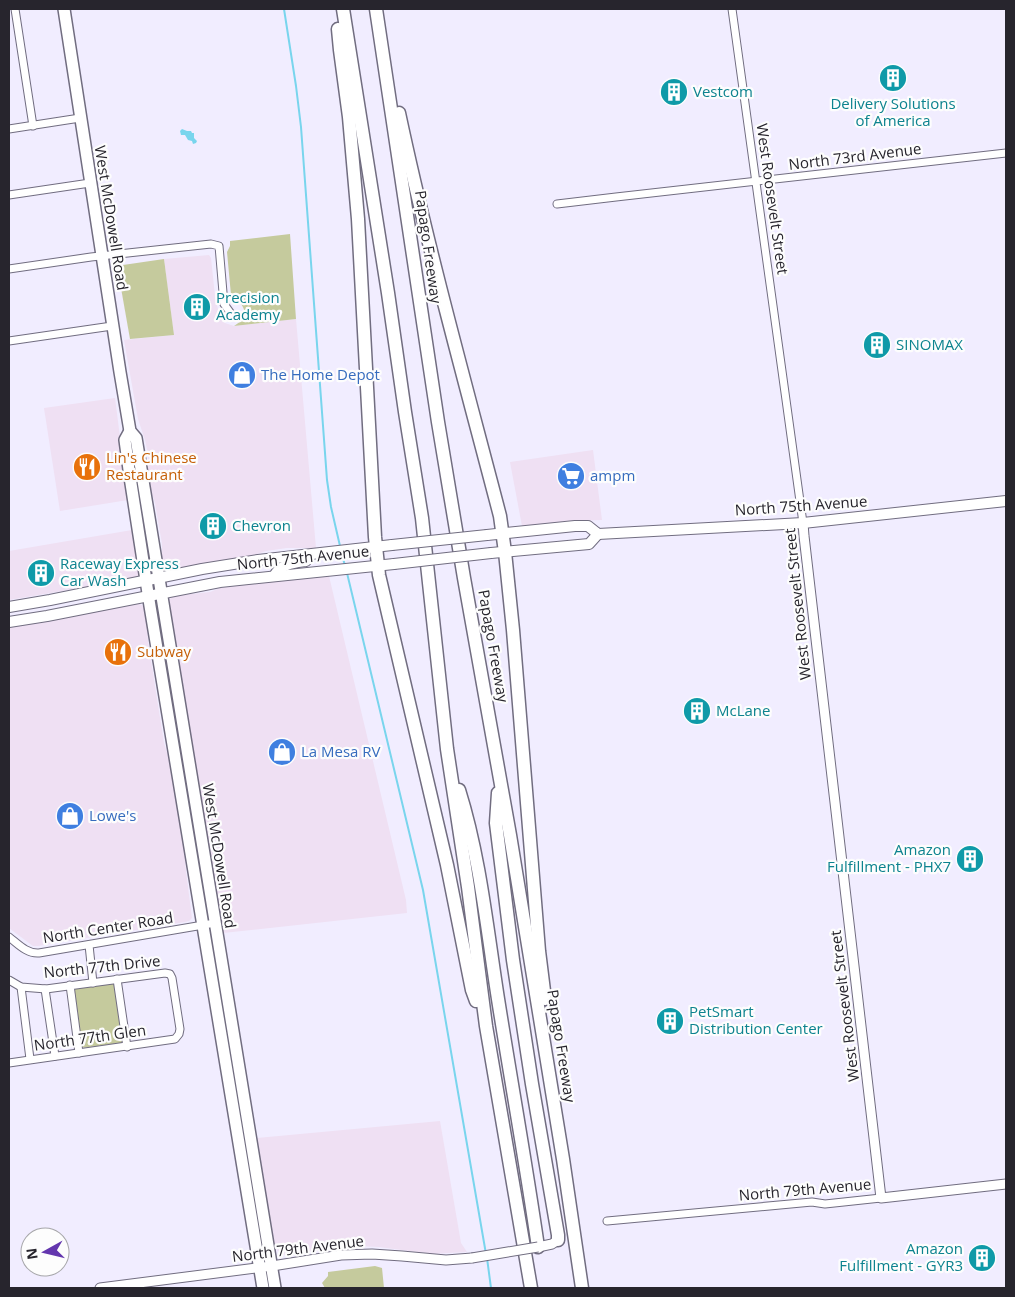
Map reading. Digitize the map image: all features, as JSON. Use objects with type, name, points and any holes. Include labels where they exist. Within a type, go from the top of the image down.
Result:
[{"type":"highway","points":[[336,9],[349,117],[357,210],[379,575],[447,865],[472,990],[486,1026]]},
{"type":"highway","points":[[343,9],[422,518],[447,749],[486,1026],[531,1288]]},
{"type":"highway","points":[[377,9],[432,253],[500,516],[505,552],[539,951],[546,1008],[567,1134],[563,1159]]},
{"type":"highway","name":"Papago Freeway","points":[[377,9],[438,422],[499,773],[563,1159],[582,1288]]},
{"type":"highway","points":[[447,749],[467,815],[483,895],[538,1247]]},
{"type":"highway","points":[[499,773],[496,823],[507,920],[558,1240]]},
{"type":"main road","name":"West McDowell Road","points":[[64,9],[112,326],[130,431],[136,438],[276,1288]]},
{"type":"main road","name":"West McDowell Road","points":[[130,431],[125,440],[148,595],[263,1288]]},
{"type":"main road","name":"North 75th Avenue","points":[[9,607],[258,560],[351,549],[588,526],[598,534],[803,523],[1006,501]]},
{"type":"main road","name":"North 75th Avenue","points":[[9,622],[54,615],[220,582],[589,544],[598,534]]},
{"type":"main road","points":[[274,576],[278,570],[288,564],[318,559],[330,552]]},
{"type":"main road","points":[[226,1065],[239,1064]]},
{"type":"main road","points":[[232,1097],[239,1109],[247,1142],[253,1147]]},
{"type":"street","points":[[15,9],[32,126]]},
{"type":"street","name":"West Roosevelt Street","points":[[732,9],[803,523],[881,1198]]},
{"type":"street","points":[[9,129],[80,118]]},
{"type":"street","name":"North 73rd Avenue","points":[[557,204],[1006,153]]},
{"type":"street","points":[[9,195],[90,183]]},
{"type":"street","points":[[9,269],[101,256],[211,244],[220,246],[224,304],[232,314]]},
{"type":"street","points":[[9,341],[112,326]]},
{"type":"street","name":"North Center Road","points":[[9,937],[34,954],[215,924]]},
{"type":"street","points":[[88,944],[93,982]]},
{"type":"street","name":"North 77th Drive","points":[[9,980],[21,987],[45,988],[165,973],[170,974],[180,1029],[176,1040]]},
{"type":"street","points":[[117,979],[127,1047]]},
{"type":"street","points":[[70,986],[79,1053]]},
{"type":"street","points":[[21,987],[30,1060]]},
{"type":"street","points":[[45,988],[55,1056]]},
{"type":"street","name":"North 77th Glen","points":[[9,1062],[176,1040]]},
{"type":"street","name":"North 79th Avenue","points":[[607,1221],[812,1202],[826,1204],[1006,1184]]},
{"type":"street","name":"North 79th Avenue","points":[[100,1288],[272,1266],[341,1255],[394,1255],[446,1260],[472,1258],[538,1247],[552,1244],[558,1240]]},
{"type":"shaded area","points":[[209,255],[211,258],[215,296],[222,321],[234,326],[296,319],[316,548],[287,548],[266,551],[248,557],[169,571],[162,565],[162,544],[155,503],[150,488],[148,454],[138,419],[124,340],[174,335],[164,259]]},
{"type":"shaded area","points":[[115,398],[128,500],[60,511],[44,408]]},
{"type":"shaded area","points":[[593,450],[602,520],[522,526],[510,462]]},
{"type":"shaded area","points":[[132,530],[140,578],[9,600],[9,551]]},
{"type":"shaded area","name":"La Mesa RV","points":[[329,576],[406,900],[407,913],[223,933],[168,604],[169,600],[173,596],[210,592],[220,588]]},
{"type":"shaded area","points":[[138,603],[145,610],[164,743],[170,762],[184,846],[192,918],[185,922],[33,946],[9,928],[9,626],[65,618]]},
{"type":"shaded area","points":[[440,1121],[461,1243],[467,1252],[432,1254],[357,1246],[285,1255],[275,1248],[257,1138]]},
{"type":"green space","points":[[290,234],[296,319],[234,326],[244,319],[245,315],[242,305],[231,295],[227,252],[230,241]]},
{"type":"green space","points":[[164,259],[174,335],[130,339],[118,271],[123,265]]},
{"type":"green space","points":[[114,983],[122,1043],[81,1048],[73,988]]},
{"type":"green space","points":[[375,1266],[382,1268],[384,1288],[325,1288],[322,1283],[328,1276],[328,1272]]},
{"type":"water","points":[[182,129],[194,133],[196,143],[193,144],[185,135],[181,135],[180,131]]},
{"type":"waterway","points":[[284,9],[301,127],[327,480],[340,546]]},
{"type":"waterway","points":[[342,554],[345,566]]},
{"type":"waterway","points":[[347,573],[423,890],[486,1254]]},
{"type":"waterway","points":[[487,1258],[491,1288]]},
{"type":"place","name":"Delivery Solutions of America","points":[[893,78]]},
{"type":"place","name":"Vestcom","points":[[674,92]]},
{"type":"place","name":"Precision Academy","points":[[197,307]]},
{"type":"place","name":"SINOMAX","points":[[877,345]]},
{"type":"place","name":"The Home Depot","points":[[242,375]]},
{"type":"place","name":"Lin's Chinese Restaurant","points":[[87,467]]},
{"type":"place","name":"ampm","points":[[571,476]]},
{"type":"place","name":"Chevron","points":[[213,526]]},
{"type":"place","name":"Raceway Express Car Wash","points":[[41,573]]},
{"type":"place","name":"Subway","points":[[118,652]]},
{"type":"place","name":"McLane","points":[[697,711]]},
{"type":"place","name":"La Mesa RV","points":[[282,752]]},
{"type":"place","name":"Lowe's","points":[[70,816]]},
{"type":"place","name":"Amazon Fulfillment - PHX7","points":[[970,859]]},
{"type":"place","name":"PetSmart Distribution Center","points":[[670,1021]]},
{"type":"place","name":"Amazon Fulfillment - GYR3","points":[[982,1258]]}]
